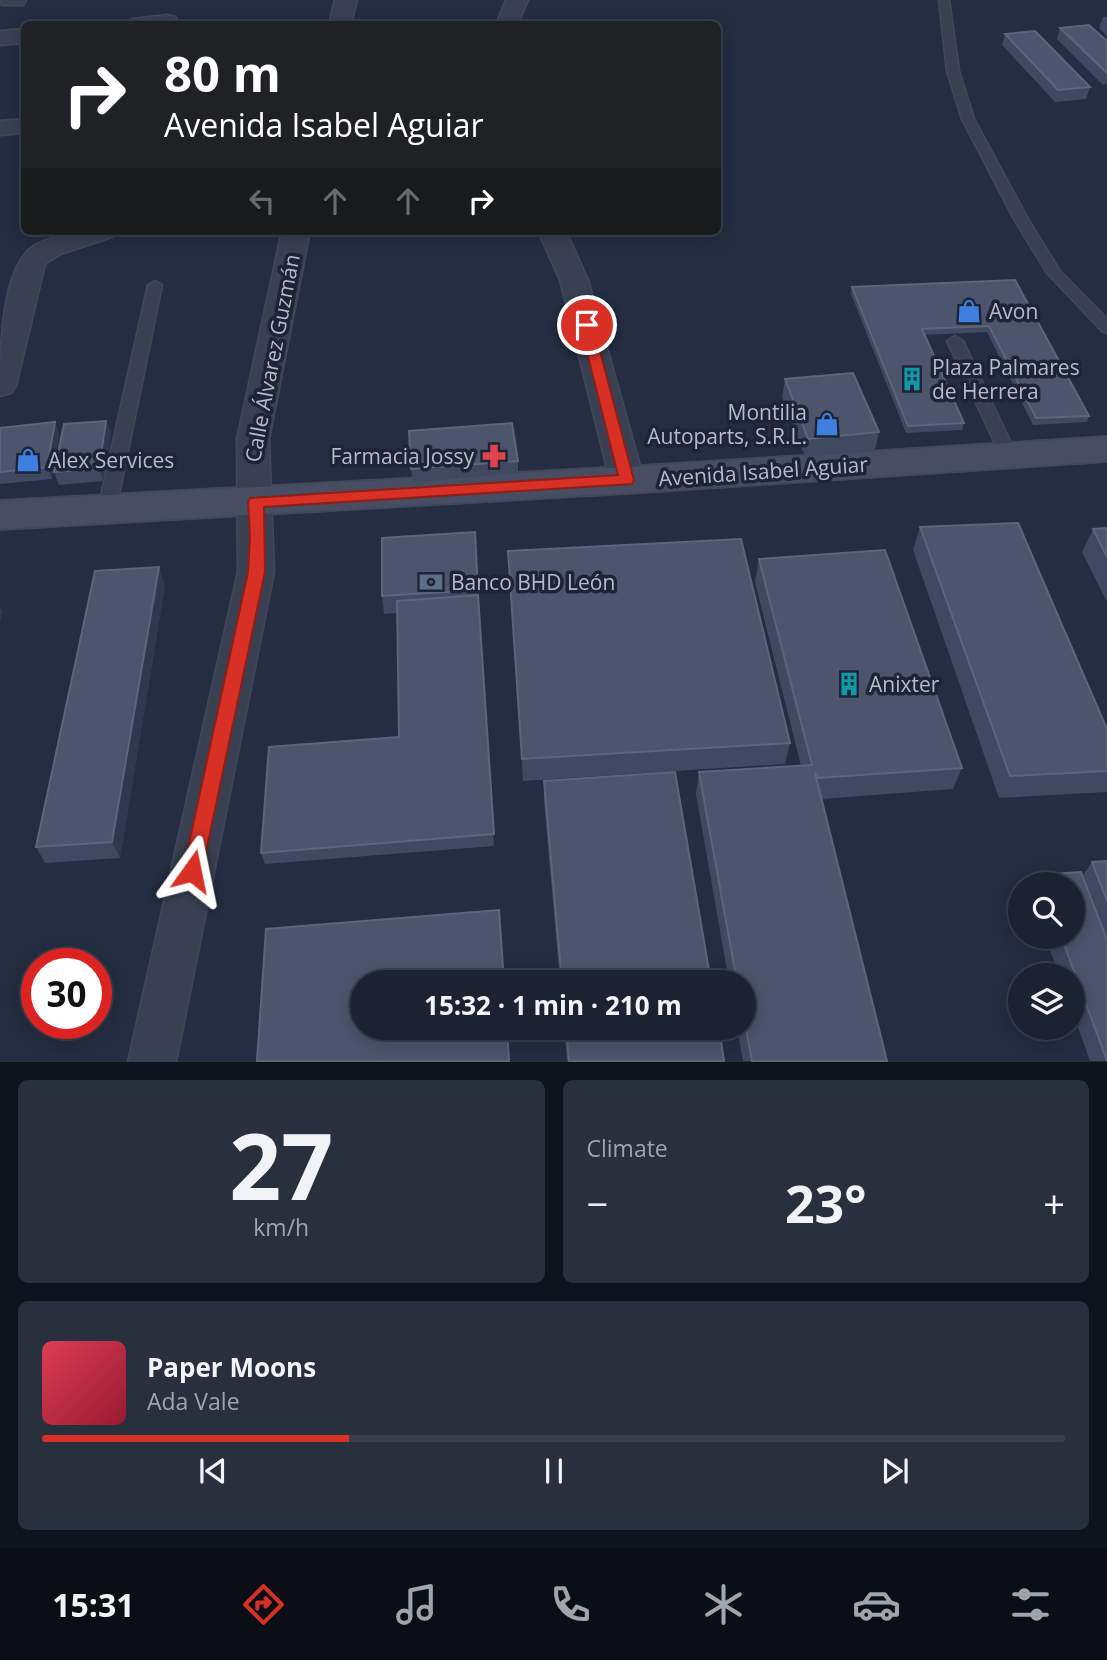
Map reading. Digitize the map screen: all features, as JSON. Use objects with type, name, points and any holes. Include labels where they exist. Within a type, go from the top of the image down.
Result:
[{"type":"main road","name":"Avenida Isabel Aguiar","points":[[0,515],[627,480],[1107,449]]},
{"type":"street","points":[[10,0],[16,0]]},
{"type":"street","points":[[341,21],[346,0]]},
{"type":"street","points":[[508,21],[517,0]]},
{"type":"street","points":[[0,38],[21,36]]},
{"type":"street","points":[[0,128],[21,126]]},
{"type":"street","points":[[0,386],[29,268],[35,256],[46,249],[94,235]]},
{"type":"street","name":"Calle Álvarez Guzmán","points":[[152,1062],[256,572],[258,536],[251,471],[253,439],[295,235]]},
{"type":"street","points":[[554,235],[574,280],[627,480]]},
{"type":"lane","points":[[944,0],[953,71],[968,119],[1021,219],[1054,273],[1107,328]]},
{"type":"lane","points":[[107,509],[155,285]]},
{"type":"lane","points":[[955,341],[1009,456]]},
{"type":"building","points":[[1089,25],[1107,41],[1107,73],[1060,28]]},
{"type":"building","points":[[1035,31],[1090,87],[1058,90],[1005,34]]},
{"type":"building","name":"Plaza Palmares de Herrera","points":[[1015,280],[1089,416],[1036,418],[989,326],[922,329],[964,423],[908,426],[852,287]]},
{"type":"building","name":"Montilia Autoparts, S.R.L.","points":[[853,373],[879,432],[808,439],[785,379]]},
{"type":"building","points":[[106,421],[99,469],[54,472],[64,424]]},
{"type":"building","name":"Alex Services","points":[[55,422],[47,467],[0,472],[0,428]]},
{"type":"building","points":[[512,423],[518,461],[411,469],[409,431]]},
{"type":"building","points":[[1018,523],[1107,729],[1107,771],[1010,776],[920,527]]},
{"type":"building","points":[[1107,528],[1107,557],[1093,529]]},
{"type":"building","name":"Banco BHD León","points":[[475,532],[478,590],[382,596],[382,538]]},
{"type":"building","points":[[741,539],[790,743],[522,759],[508,551]]},
{"type":"building","points":[[885,550],[962,768],[818,778],[815,773],[887,1061],[752,1061],[748,1040],[756,1040],[756,970],[735,970],[699,772],[812,765],[759,559]]},
{"type":"building","points":[[159,567],[112,842],[36,847],[95,571]]},
{"type":"building","points":[[478,595],[494,834],[261,853],[269,747],[399,737],[397,601]]},
{"type":"building","points":[[675,772],[709,970],[561,970],[544,781]]},
{"type":"building","points":[[1107,861],[1107,901],[1092,862]]},
{"type":"building","points":[[1085,882],[1107,940],[1107,1061],[1085,1001],[1085,963],[1071,963],[1066,949],[1085,949]]},
{"type":"building","points":[[499,910],[503,970],[350,970],[350,1040],[508,1040],[509,1061],[257,1061],[266,929]]},
{"type":"building","points":[[567,1040],[721,1040],[724,1061],[569,1061]]},
{"type":"place","name":"Avon","points":[[969,311]]},
{"type":"place","name":"Plaza Palmares de Herrera","points":[[912,379]]},
{"type":"place","name":"Montilia Autoparts, S.R.L.","points":[[827,424]]},
{"type":"place","name":"Farmacia Jossy","points":[[494,456]]},
{"type":"place","name":"Alex Services","points":[[28,460]]},
{"type":"place","name":"Banco BHD León","points":[[431,582]]},
{"type":"place","name":"Anixter","points":[[849,684]]},
{"type":"route","points":[[192,871],[256,572],[256,502],[627,480],[587,325]]}]
